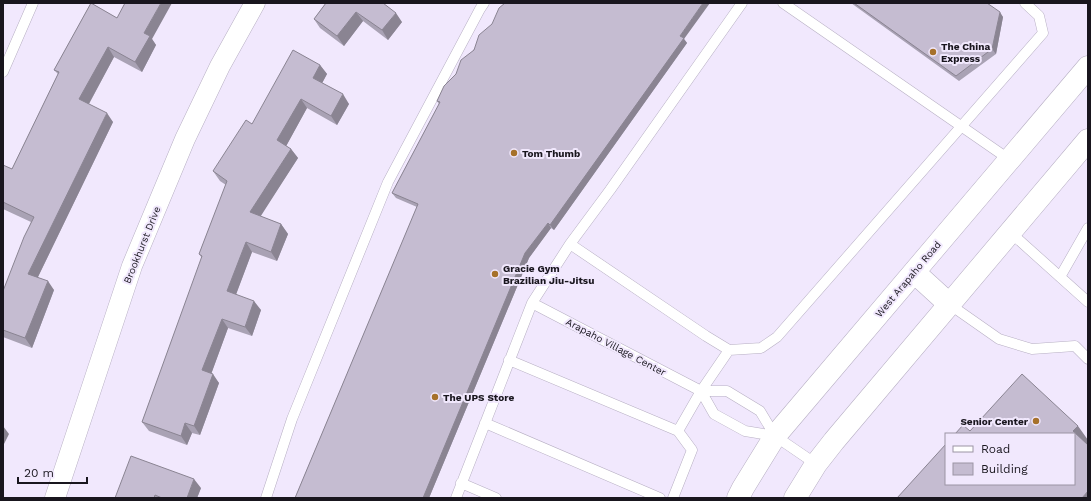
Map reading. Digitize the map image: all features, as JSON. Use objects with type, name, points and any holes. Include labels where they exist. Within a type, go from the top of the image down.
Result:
[{"type":"main road","name":"West Arapaho Road","points":[[738,498],[742,488],[775,436],[1088,67]]},
{"type":"main road","points":[[795,498],[816,464],[1088,140]]},
{"type":"main road","points":[[914,272],[950,304]]},
{"type":"street","name":"Brookhurst Drive","points":[[55,498],[132,266],[185,139],[220,66],[254,3]]},
{"type":"lane","points":[[3,72],[33,3]]},
{"type":"lane","points":[[266,498],[292,419],[388,182],[484,3]]},
{"type":"lane","points":[[456,498],[532,303],[570,244],[742,3]]},
{"type":"lane","points":[[783,3],[1010,160]]},
{"type":"lane","points":[[570,244],[729,350],[761,348],[777,337],[1043,33],[1039,16],[1025,3]]},
{"type":"lane","points":[[1060,277],[1088,228]]},
{"type":"lane","points":[[1010,232],[1088,302]]},
{"type":"lane","name":"Arapaho Village Center","points":[[532,303],[701,392]]},
{"type":"lane","points":[[950,304],[999,339],[1032,350],[1075,346],[1088,359]]},
{"type":"lane","points":[[678,431],[701,392],[729,350]]},
{"type":"lane","points":[[510,360],[678,431],[692,450],[673,498]]},
{"type":"lane","points":[[701,392],[726,391],[760,411],[775,436],[816,464]]},
{"type":"lane","points":[[701,392],[714,414],[745,431],[775,436]]},
{"type":"lane","points":[[485,423],[660,498]]},
{"type":"lane","points":[[461,483],[496,498]]},
{"type":"building","points":[[91,3],[117,18],[125,3],[161,3],[144,33],[150,36],[135,62],[108,47],[79,99],[107,113],[28,274],[48,281],[25,338],[3,330],[3,291],[24,237],[34,217],[3,202],[3,165],[12,169],[59,72],[54,70]]},
{"type":"building","points":[[326,3],[383,3],[396,13],[382,30],[356,12],[337,36],[314,19]]},
{"type":"building","points":[[505,3],[703,3],[680,36],[684,38],[550,225],[548,223],[525,253],[423,498],[295,498],[418,204],[392,193],[440,102],[437,101],[444,86],[456,74],[461,60],[474,50],[479,35],[492,24],[499,8]]},
{"type":"building","points":[[854,3],[987,3],[1000,12],[992,49],[956,76]]},
{"type":"building","points":[[293,50],[320,65],[313,78],[343,94],[331,116],[301,99],[277,140],[291,149],[250,212],[281,224],[271,252],[246,242],[227,291],[254,301],[245,327],[222,319],[202,370],[213,374],[194,426],[185,423],[181,436],[142,422],[202,256],[199,254],[227,181],[213,171],[246,120],[252,124]]},
{"type":"building","points":[[1022,374],[1078,426],[1073,431],[1088,445],[1088,491],[1082,498],[897,498],[945,445],[945,485],[1075,485],[1075,433],[956,433],[963,425],[970,431]]},
{"type":"building","points":[[131,456],[194,479],[187,498],[162,498],[155,495],[154,498],[115,498]]},
{"type":"place","name":"The China Express","points":[[933,52]]},
{"type":"place","name":"Tom Thumb","points":[[514,153]]},
{"type":"place","name":"Gracie Gym Brazilian Jiu-Jitsu","points":[[495,274]]},
{"type":"place","name":"The UPS Store","points":[[435,397]]},
{"type":"place","name":"Senior Center","points":[[1036,421]]}]
